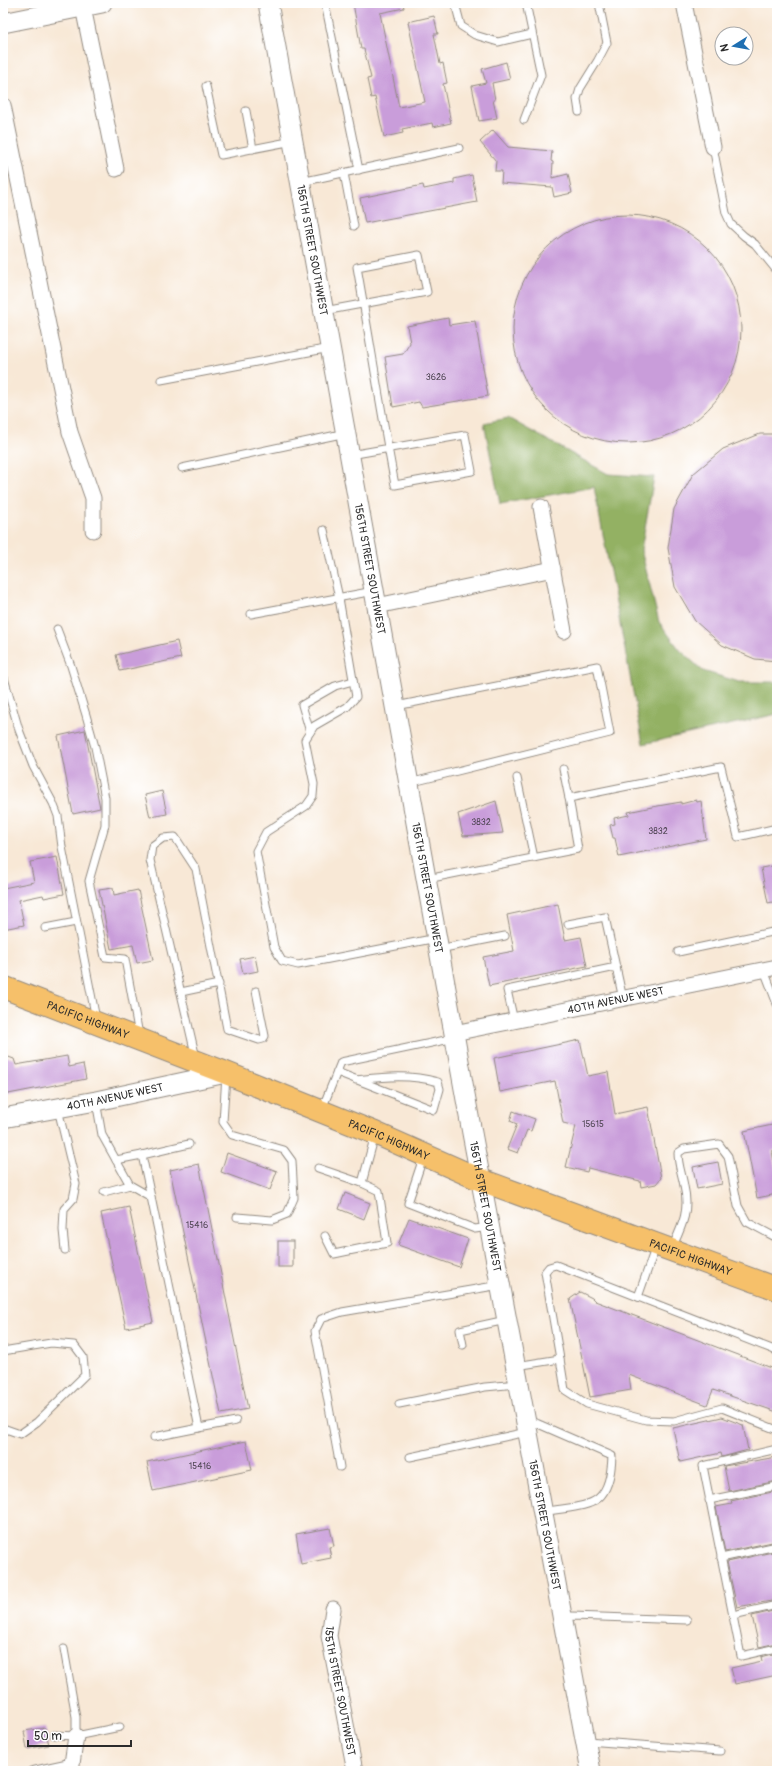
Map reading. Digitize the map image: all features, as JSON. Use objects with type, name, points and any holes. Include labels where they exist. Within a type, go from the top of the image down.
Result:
[{"type":"highway","name":"PACIFIC HIGHWAY","points":[[3,987],[376,1133],[481,1180],[664,1248],[774,1286]]},
{"type":"street","points":[[3,23],[102,3]]},
{"type":"street","name":"156TH STREET SOUTHWEST","points":[[268,3],[500,1285],[591,1771]]},
{"type":"street","points":[[684,3],[713,147]]},
{"type":"street","points":[[82,7],[116,169]]},
{"type":"street","points":[[3,105],[70,432],[93,498],[93,530]]},
{"type":"street","points":[[541,507],[564,631]]},
{"type":"street","points":[[376,598],[553,569]]},
{"type":"street","name":"40TH AVENUE WEST","points":[[455,1035],[514,1021],[770,968]]},
{"type":"street","name":"40TH AVENUE WEST","points":[[3,1118],[96,1101],[226,1073]]},
{"type":"street","name":"155TH STREET SOUTHWEST","points":[[333,1609],[329,1636],[355,1771]]},
{"type":"street","points":[[72,1767],[76,1736]]},
{"type":"lane","points":[[325,3],[359,170]]},
{"type":"lane","points":[[455,3],[461,26],[475,35],[498,42],[532,34]]},
{"type":"lane","points":[[524,120],[541,75],[526,3]]},
{"type":"lane","points":[[579,112],[578,99],[580,90],[598,60],[606,43],[599,3]]},
{"type":"lane","points":[[206,86],[221,155],[293,141]]},
{"type":"lane","points":[[246,111],[253,149]]},
{"type":"lane","points":[[713,147],[726,213],[731,224],[744,236],[756,244],[777,271]]},
{"type":"lane","points":[[300,182],[459,148]]},
{"type":"lane","points":[[344,173],[354,226]]},
{"type":"lane","points":[[324,311],[364,304],[427,292],[419,255],[357,267],[364,304],[388,448],[395,484],[472,471],[465,435],[388,448],[350,455]]},
{"type":"lane","points":[[161,380],[330,348]]},
{"type":"lane","points":[[182,468],[346,433]]},
{"type":"lane","points":[[324,530],[339,598],[356,697],[347,707],[314,726],[310,732],[305,740],[314,784],[313,796],[306,806],[266,832],[256,851],[274,947],[282,961],[298,965],[438,944],[505,936]]},
{"type":"lane","points":[[251,614],[339,598],[376,598]]},
{"type":"lane","points":[[57,629],[71,666],[86,715],[95,747],[105,798],[105,825],[89,881],[105,957],[125,960],[140,1040]]},
{"type":"lane","points":[[395,706],[597,666],[610,733],[409,783]]},
{"type":"lane","points":[[4,678],[19,730],[33,766],[53,802],[58,816],[62,847],[76,922],[97,1023]]},
{"type":"lane","points":[[310,732],[302,705],[335,686],[353,680]]},
{"type":"lane","points":[[569,798],[721,767],[738,837],[777,828]]},
{"type":"lane","points":[[426,879],[578,849],[563,769]]},
{"type":"lane","points":[[517,778],[534,858]]},
{"type":"lane","points":[[197,1062],[150,860],[152,846],[163,838],[175,837],[196,869],[227,1029],[259,1040],[263,1039],[265,1036],[256,991]]},
{"type":"lane","points":[[568,924],[605,917],[623,999]]},
{"type":"lane","points":[[44,928],[76,922]]},
{"type":"lane","points":[[678,952],[777,931]]},
{"type":"lane","points":[[514,1021],[507,990],[616,967]]},
{"type":"lane","points":[[770,968],[777,1004]]},
{"type":"lane","points":[[181,992],[219,984]]},
{"type":"lane","points":[[321,1111],[341,1062],[455,1035]]},
{"type":"lane","points":[[337,1072],[356,1080],[434,1110],[440,1089],[438,1082],[420,1077],[397,1076],[356,1080]]},
{"type":"lane","points":[[226,1073],[223,1122],[232,1135],[284,1150],[292,1161],[294,1198],[287,1214],[272,1220],[237,1217]]},
{"type":"lane","points":[[96,1101],[102,1135],[130,1186],[151,1197]]},
{"type":"lane","points":[[57,1107],[76,1184],[73,1199],[64,1209],[63,1230],[65,1250]]},
{"type":"lane","points":[[362,1183],[376,1133]]},
{"type":"lane","points":[[116,1160],[189,1144]]},
{"type":"lane","points":[[638,1297],[664,1248],[684,1220],[686,1206],[685,1186],[678,1162],[678,1152],[684,1149],[719,1144],[728,1156],[738,1206],[747,1222],[777,1238]]},
{"type":"lane","points":[[142,1155],[199,1428]]},
{"type":"lane","points":[[424,1155],[408,1203],[475,1229],[490,1227]]},
{"type":"lane","points":[[318,1168],[362,1183],[380,1191],[387,1243],[334,1254],[325,1236]]},
{"type":"lane","points":[[104,1192],[130,1186]]},
{"type":"lane","points":[[777,1351],[556,1264],[549,1267],[545,1272],[565,1390],[587,1404],[646,1420],[674,1421],[722,1408],[777,1430]]},
{"type":"lane","points":[[340,1467],[314,1331],[322,1319],[342,1312],[500,1285]]},
{"type":"lane","points":[[463,1346],[460,1330],[507,1320]]},
{"type":"lane","points":[[3,1351],[51,1343],[74,1345],[83,1357],[86,1375],[37,1422],[20,1434],[3,1428]]},
{"type":"lane","points":[[399,1404],[485,1387],[560,1359]]},
{"type":"lane","points":[[154,1437],[236,1421]]},
{"type":"lane","points":[[410,1457],[527,1428],[536,1423],[612,1456],[612,1473],[604,1495],[586,1506],[542,1512]]},
{"type":"lane","points":[[777,1449],[703,1466],[741,1656],[777,1648]]},
{"type":"lane","points":[[709,1500],[777,1486]]},
{"type":"lane","points":[[721,1558],[777,1546]]},
{"type":"lane","points":[[733,1615],[777,1605]]},
{"type":"lane","points":[[562,1617],[572,1616],[687,1620]]},
{"type":"lane","points":[[64,1648],[76,1717],[76,1736]]},
{"type":"lane","points":[[54,1735],[76,1736],[120,1727]]},
{"type":"lane","points":[[585,1740],[720,1751]]},
{"type":"lane","points":[[31,1771],[72,1767]]},
{"type":"green space","points":[[508,418],[608,474],[654,477],[641,550],[659,622],[680,650],[703,671],[739,682],[777,682],[777,714],[643,744],[594,487],[500,504],[484,423]]},
{"type":"building","points":[[353,3],[403,3],[404,8],[380,13],[399,107],[425,102],[408,22],[434,16],[438,34],[434,34],[440,64],[443,63],[447,83],[443,84],[451,123],[433,127],[432,123],[402,129],[403,133],[384,137],[375,97],[371,98],[367,79],[371,78],[364,49],[361,49]]},
{"type":"building","points":[[506,62],[510,79],[492,83],[495,100],[493,100],[497,118],[479,121],[472,86],[486,83],[482,69]]},
{"type":"building","points":[[493,130],[508,147],[552,151],[552,178],[568,174],[572,193],[554,197],[552,187],[501,183],[502,171],[495,171],[496,161],[480,142]]},
{"type":"building","points":[[472,175],[477,202],[365,223],[360,198],[423,185],[424,189],[454,183],[454,179]]},
{"type":"building","points":[[616,215],[638,215],[660,219],[671,223],[691,234],[708,248],[722,265],[733,285],[737,296],[741,318],[741,340],[737,362],[733,373],[722,393],[708,410],[691,424],[660,439],[638,443],[616,443],[594,439],[573,430],[554,417],[539,402],[526,383],[517,362],[513,340],[513,318],[517,296],[526,275],[539,256],[554,241],[573,228],[594,219]]},
{"type":"building","points":[[448,318],[449,325],[475,321],[488,396],[422,407],[419,402],[393,407],[385,357],[403,354],[410,343],[407,326]]},
{"type":"building","points":[[760,434],[777,434],[777,661],[755,659],[722,645],[695,621],[675,587],[668,548],[674,509],[693,474],[723,449]]},
{"type":"building","points":[[177,641],[181,658],[120,671],[116,655]]},
{"type":"building","points":[[85,730],[100,808],[73,814],[58,736]]},
{"type":"building","points":[[162,791],[167,814],[150,817],[145,795]]},
{"type":"building","points":[[696,800],[697,802],[701,801],[706,839],[619,857],[615,838],[613,838],[610,825],[615,824],[614,818],[629,815],[628,812],[681,802],[681,804]]},
{"type":"building","points":[[496,801],[503,833],[463,836],[458,814]]},
{"type":"building","points":[[57,857],[64,894],[44,898],[43,895],[19,900],[24,925],[3,929],[3,888],[34,882],[30,862]]},
{"type":"building","points":[[777,865],[777,901],[768,903],[761,868]]},
{"type":"building","points":[[113,888],[114,895],[138,890],[153,960],[137,963],[133,945],[111,949],[99,890]]},
{"type":"building","points":[[558,904],[565,940],[581,937],[587,966],[489,986],[483,957],[514,951],[507,915]]},
{"type":"building","points":[[255,956],[258,971],[243,974],[240,959]]},
{"type":"building","points":[[580,1040],[588,1076],[608,1072],[615,1114],[648,1107],[661,1178],[656,1184],[641,1187],[640,1181],[588,1168],[587,1172],[566,1167],[576,1126],[563,1123],[555,1081],[500,1092],[494,1058]]},
{"type":"building","points":[[3,1055],[14,1059],[16,1065],[67,1056],[69,1067],[83,1064],[86,1079],[3,1095]]},
{"type":"building","points":[[513,1111],[535,1119],[531,1131],[527,1130],[518,1153],[507,1149],[517,1124],[510,1121]]},
{"type":"building","points":[[777,1124],[777,1150],[772,1151],[777,1177],[777,1194],[757,1198],[744,1131]]},
{"type":"building","points":[[227,1153],[277,1171],[270,1190],[221,1172]]},
{"type":"building","points":[[718,1162],[722,1184],[697,1189],[693,1167]]},
{"type":"building","points":[[199,1164],[248,1409],[221,1414],[170,1170]]},
{"type":"building","points":[[345,1193],[370,1203],[364,1219],[339,1209]]},
{"type":"building","points":[[129,1207],[153,1322],[126,1328],[101,1213]]},
{"type":"building","points":[[409,1218],[468,1239],[459,1267],[398,1245]]},
{"type":"building","points":[[278,1241],[293,1241],[293,1267],[278,1267]]},
{"type":"building","points":[[580,1292],[595,1301],[777,1370],[777,1412],[713,1390],[707,1405],[629,1375],[631,1390],[590,1397],[570,1299]]},
{"type":"building","points":[[722,1417],[743,1425],[748,1450],[722,1457],[721,1453],[680,1462],[673,1428]]},
{"type":"building","points":[[246,1441],[252,1470],[153,1491],[147,1462]]},
{"type":"building","points":[[777,1457],[777,1481],[729,1491],[724,1466]]},
{"type":"building","points":[[777,1491],[777,1541],[725,1552],[716,1507],[732,1504],[731,1501]]},
{"type":"building","points":[[330,1528],[334,1546],[329,1547],[331,1558],[301,1564],[296,1534]]},
{"type":"building","points":[[777,1551],[777,1600],[737,1607],[727,1562]]},
{"type":"building","points":[[777,1610],[777,1643],[759,1647],[752,1616]]},
{"type":"building","points":[[777,1653],[777,1675],[735,1684],[731,1668],[762,1661],[761,1657]]},
{"type":"building","points":[[45,1728],[49,1745],[27,1749],[24,1731]]}]
